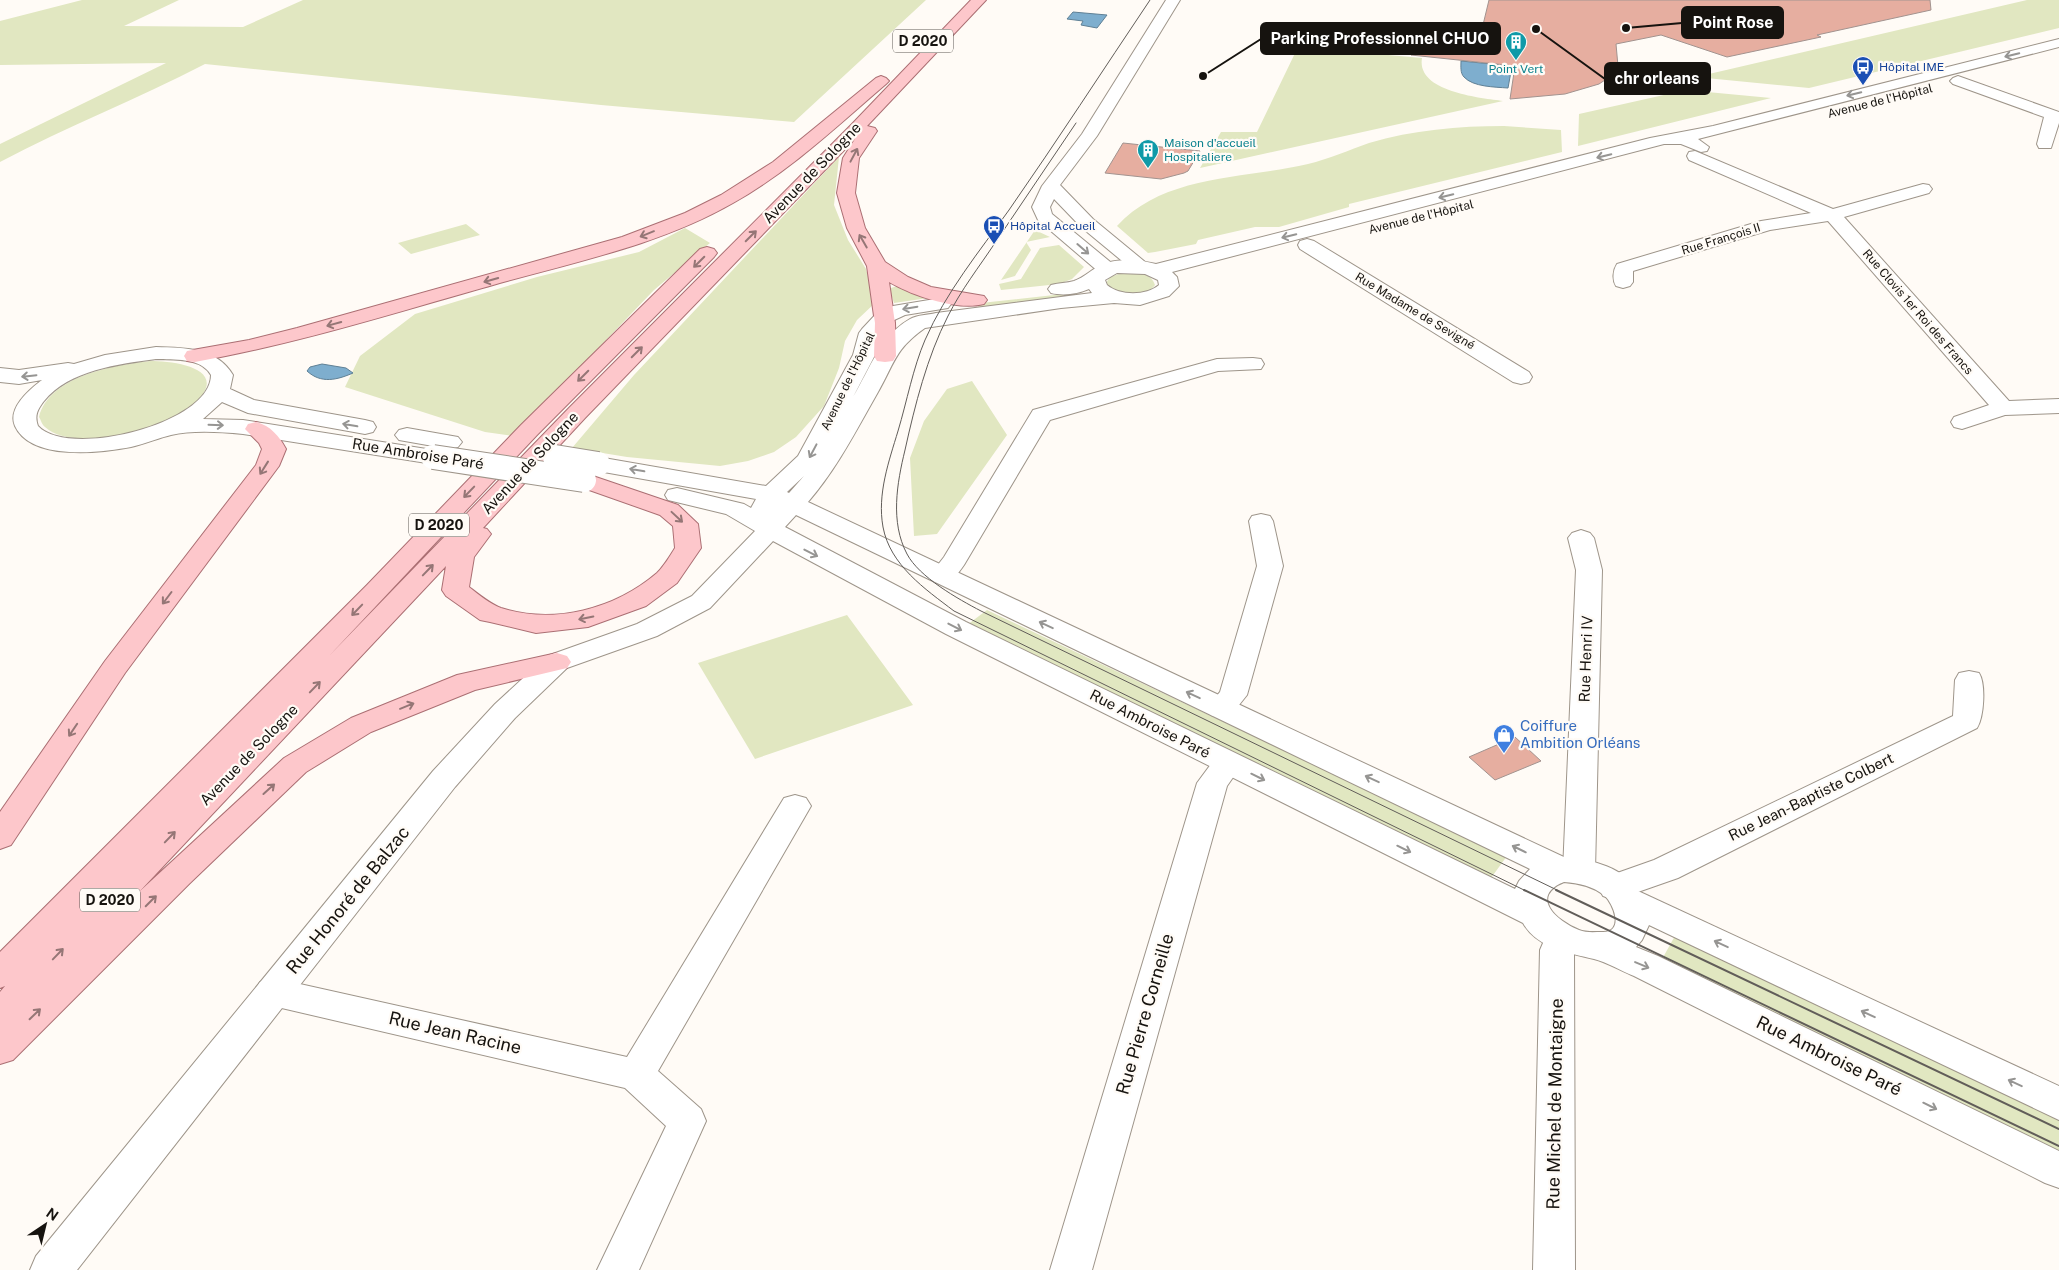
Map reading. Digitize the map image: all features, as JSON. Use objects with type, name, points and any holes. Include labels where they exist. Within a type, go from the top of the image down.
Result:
[{"type":"main road","name":"D 2020","points":[[0,974],[369,598],[529,430],[962,0]]},
{"type":"main road","name":"Avenue de Sologne","points":[[0,1014],[577,413],[979,0]]},
{"type":"main road","points":[[885,356],[884,317],[877,266],[856,228],[846,193],[851,158],[877,121],[991,0]]},
{"type":"main road","points":[[195,356],[250,346],[296,334],[620,244],[691,217],[727,199],[779,166],[888,74]]},
{"type":"main road","points":[[877,266],[909,286],[948,298],[977,300]]},
{"type":"main road","points":[[568,424],[461,556],[455,590],[490,614],[536,624],[588,618],[637,600],[668,577],[688,548],[685,524],[669,510],[591,472]]},
{"type":"main road","points":[[0,837],[116,667],[267,466],[274,449],[270,439],[256,429]]},
{"type":"main road","points":[[0,1049],[178,874],[295,765],[360,726],[467,682],[557,662]]},
{"type":"street","points":[[1116,297],[1099,289],[1095,284],[1101,274],[1055,225],[1044,216],[1041,207],[1051,186],[1089,136],[1173,0]]},
{"type":"street","name":"Avenue de l'Hôpital","points":[[1675,153],[1656,140],[1674,139],[1713,131],[1922,77],[1953,80],[2059,43]]},
{"type":"street","name":"Avenue de l'Hôpital","points":[[781,499],[808,460],[864,355],[869,333],[884,317],[900,310],[1077,286],[1122,266],[1155,272],[1307,246],[1675,153],[1953,80],[2059,55]]},
{"type":"street","points":[[1953,80],[2056,116],[2045,144]]},
{"type":"street","points":[[1674,139],[1690,142],[1675,153]]},
{"type":"street","points":[[1675,153],[1832,215]]},
{"type":"street","name":"Avenue de l'Hôpital","points":[[1155,272],[1675,153]]},
{"type":"street","points":[[1051,186],[1087,223],[1155,272]]},
{"type":"street","name":"Rue François II","points":[[1623,282],[1624,268],[1768,225],[1832,215],[1923,189]]},
{"type":"street","name":"Rue Clovis 1er Roi des Francs","points":[[1832,215],[2003,408]]},
{"type":"street","points":[[1055,225],[1087,223]]},
{"type":"street","name":"Rue Madame de Sevigné","points":[[1307,246],[1521,377]]},
{"type":"street","name":"Avenue de l'Hôpital","points":[[781,499],[814,480],[868,390],[885,356],[900,336],[918,323],[990,310],[1116,297],[1138,299],[1159,295],[1169,286],[1155,272]]},
{"type":"street","points":[[0,375],[19,377],[48,373],[111,360],[156,353],[195,356],[210,362],[220,370],[223,380],[219,392],[196,414],[167,429],[131,440],[112,443],[63,444],[42,439],[29,431],[24,420],[25,412],[33,399],[48,386],[88,367],[111,360]]},
{"type":"street","points":[[943,575],[955,560],[1041,415],[1218,366],[1253,364]]},
{"type":"street","points":[[0,384],[6,386],[25,412]]},
{"type":"street","name":"Rue Ambroise Paré","points":[[219,392],[248,406],[441,449]]},
{"type":"street","points":[[1962,422],[2003,408],[2059,406]]},
{"type":"street","name":"Rue Ambroise Paré","points":[[167,429],[211,425],[441,449],[781,499],[1221,708],[1571,871]]},
{"type":"street","name":"Rue Ambroise Paré","points":[[591,472],[735,509],[761,525],[956,628],[1534,913]]},
{"type":"street","points":[[761,525],[781,499]]},
{"type":"street","points":[[1221,708],[1233,696],[1270,566],[1261,521]]},
{"type":"street","name":"Rue Honoré de Balzac","points":[[51,1270],[444,779],[505,711],[557,662],[647,630],[701,602],[748,554],[761,525]]},
{"type":"street","name":"Rue Henri IV","points":[[1571,871],[1589,570],[1581,538]]},
{"type":"street","name":"Rue Jean-Baptiste Colbert","points":[[1621,893],[1967,721],[1969,680]]},
{"type":"street","name":"Rue Pierre Corneille","points":[[1071,1270],[1212,783],[1228,763]]},
{"type":"street","points":[[636,1075],[795,806]]},
{"type":"street","points":[[1621,893],[1633,913],[1632,926],[1628,934],[1617,942],[1597,946],[1583,945],[1562,938],[1546,927],[1534,913],[1530,893],[1534,885],[1548,873],[1571,871],[1604,880],[1621,893],[2059,1104]]},
{"type":"street","name":"Rue Michel de Montaigne","points":[[1554,1270],[1557,950],[1562,938]]},
{"type":"street","name":"Rue Ambroise Paré","points":[[1597,946],[1646,966],[2059,1170]]},
{"type":"street","name":"Rue Jean Racine","points":[[273,992],[636,1075],[687,1121],[618,1270]]},
{"type":"green space","points":[[82,0],[179,0],[124,26],[243,27],[303,0],[926,0],[794,122],[601,105],[205,64],[0,162],[0,144],[166,63],[0,65],[0,21]]},
{"type":"green space","points":[[2027,0],[2059,0],[2059,28],[1809,88],[1696,77]]},
{"type":"green space","points":[[1298,47],[1422,58],[1423,69],[1429,79],[1439,86],[1466,95],[1503,101],[1200,168],[1221,132],[1257,132]]},
{"type":"green space","points":[[1686,90],[1771,98],[1578,146],[1579,114]]},
{"type":"green space","points":[[1504,126],[1561,130],[1562,152],[1349,204],[1349,207],[1279,227],[1255,227],[1198,240],[1196,244],[1155,252],[1148,253],[1117,226],[1136,209],[1158,196],[1181,187],[1232,176],[1308,164],[1369,143],[1402,135],[1453,128]]},
{"type":"green space","points":[[839,157],[834,205],[848,240],[866,269],[875,303],[857,320],[845,341],[839,368],[824,406],[796,437],[774,452],[748,461],[720,466],[627,457],[572,448],[634,375]]},
{"type":"green space","points":[[466,224],[480,235],[411,254],[398,243]]},
{"type":"green space","points":[[685,228],[710,243],[654,290],[514,436],[485,432],[345,387],[360,356],[415,314],[537,277],[639,252]]},
{"type":"green space","points":[[1035,230],[1050,237],[1027,242]]},
{"type":"green space","points":[[1026,243],[1031,250],[1015,276],[1001,280]]},
{"type":"green space","points":[[1059,245],[1084,267],[1072,279],[1059,284],[1001,290],[999,284],[1021,279],[1040,248]]},
{"type":"green space","points":[[1122,273],[1146,275],[1153,280],[1155,285],[1145,293],[1139,294],[1125,293],[1107,287],[1106,283],[1110,277]]},
{"type":"green space","points":[[897,286],[928,298],[894,303],[890,291],[891,288]]},
{"type":"green space","points":[[1072,293],[1079,294],[977,308],[981,303]]},
{"type":"green space","points":[[150,361],[186,365],[196,370],[204,375],[207,383],[204,393],[193,405],[180,414],[163,422],[120,435],[76,438],[58,435],[42,424],[39,417],[45,403],[69,382],[102,370]]},
{"type":"green space","points":[[972,381],[1007,435],[937,534],[914,536],[910,458],[924,421],[947,389]]},
{"type":"green space","points":[[987,610],[1507,856],[1491,878],[967,625]]},
{"type":"green space","points":[[847,615],[913,705],[755,759],[698,663]]},
{"type":"green space","points":[[1676,934],[2059,1116],[2059,1154],[1661,961]]},
{"type":"water","points":[[1073,12],[1107,15],[1097,28],[1081,25],[1083,21],[1067,19]]},
{"type":"water","points":[[1461,61],[1512,66],[1508,88],[1473,83],[1462,74]]},
{"type":"water","points":[[322,364],[346,368],[353,373],[329,380],[318,378],[307,371],[310,367]]},
{"type":"building","points":[[1489,0],[1930,0],[1931,10],[1817,35],[1821,37],[1727,57],[1661,35],[1616,44],[1618,66],[1611,76],[1599,84],[1565,94],[1510,99],[1515,66],[1411,55],[1452,37],[1482,29]]},
{"type":"building","name":"Maison d'accueil Hospitaliere","points":[[1123,143],[1200,151],[1188,171],[1161,179],[1105,173]]},
{"type":"building","name":"Coiffure Ambition Orléans","points":[[1515,737],[1541,761],[1495,780],[1469,757]]},
{"type":"tram line","points":[[1150,0],[1027,184],[964,273],[933,322],[917,362],[885,478],[882,515],[887,541],[893,553],[910,575],[954,611],[1526,891]]},
{"type":"tram line","points":[[1076,123],[964,288],[953,306],[934,348],[913,416],[898,489],[898,529],[907,554],[920,571],[930,579],[951,594],[981,611],[1559,891]]},
{"type":"tram line","points":[[1524,890],[2059,1146]]},
{"type":"tram line","points":[[1556,890],[2059,1129]]},
{"type":"place","name":"Point Rose","points":[[1626,28]]},
{"type":"place","name":"chr orleans","points":[[1536,29]]},
{"type":"place","name":"Point Vert","points":[[1516,61]]},
{"type":"place","name":"Parking Professionnel CHUO","points":[[1203,76]]},
{"type":"place","name":"Hôpital IME","points":[[1863,86]]},
{"type":"place","name":"Maison d'accueil Hospitaliere","points":[[1148,169]]},
{"type":"place","name":"Hôpital Accueil","points":[[994,245]]},
{"type":"place","name":"Coiffure Ambition Orléans","points":[[1504,754]]}]
